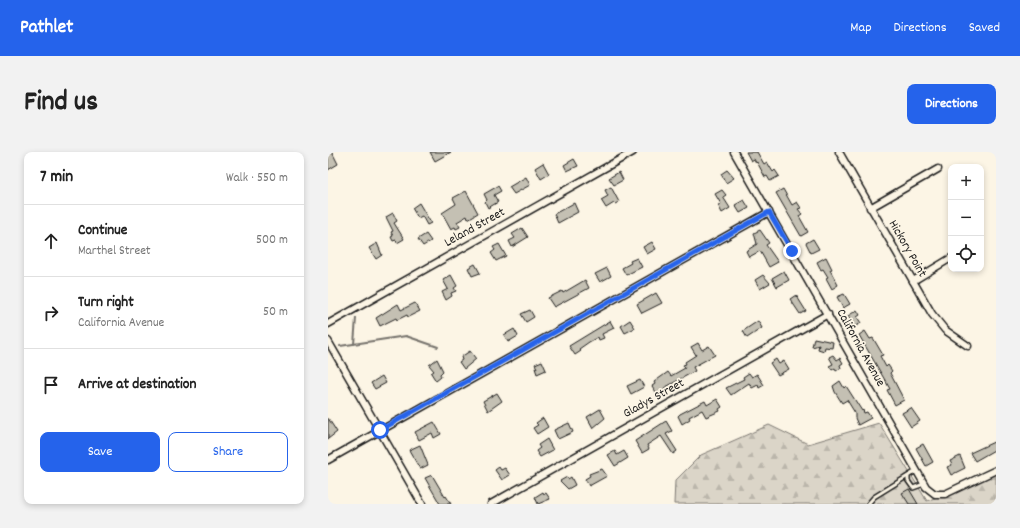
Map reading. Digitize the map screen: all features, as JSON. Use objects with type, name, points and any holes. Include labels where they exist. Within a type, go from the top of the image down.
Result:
[{"type":"street","name":"Leland Street","points":[[328,324],[633,152]]},
{"type":"street","name":"California Avenue","points":[[734,152],[924,484],[933,493],[945,494],[996,470]]},
{"type":"street","name":"Hickory Point","points":[[839,152],[870,208],[941,326],[968,346]]},
{"type":"street","points":[[870,208],[938,169]]},
{"type":"street","points":[[328,460],[769,212]]},
{"type":"street","points":[[913,281],[948,260]]},
{"type":"street","name":"Gladys Street","points":[[491,504],[828,314]]},
{"type":"street","points":[[328,341],[422,504]]},
{"type":"lane","points":[[867,503],[916,471]]},
{"type":"lane","points":[[908,476],[908,481],[913,488],[924,484]]},
{"type":"green space","points":[[879,423],[927,501],[996,473],[996,504],[674,504],[675,481],[701,455],[769,425],[808,444]]},
{"type":"building","points":[[328,152],[332,152],[338,164],[328,170]]},
{"type":"building","points":[[430,152],[451,152],[435,161]]},
{"type":"building","points":[[746,152],[757,152],[764,164],[767,162],[773,172],[775,170],[779,176],[770,181],[767,176],[765,177],[757,162],[756,163],[754,159],[751,161]]},
{"type":"building","points":[[574,159],[578,166],[567,171],[564,165]]},
{"type":"building","points":[[543,163],[549,174],[541,179],[535,168]]},
{"type":"building","points":[[727,170],[734,178],[726,183],[721,174]]},
{"type":"building","points":[[619,172],[623,180],[614,185],[609,178]]},
{"type":"building","points":[[526,177],[530,185],[514,194],[509,187]]},
{"type":"building","points":[[498,186],[501,191],[494,195],[498,202],[488,208],[485,202],[487,200],[484,194]]},
{"type":"building","points":[[611,187],[619,202],[606,208],[601,200],[608,196],[605,190]]},
{"type":"building","points":[[783,189],[792,205],[797,202],[801,208],[798,209],[802,214],[799,216],[808,232],[801,236],[776,193]]},
{"type":"building","points":[[722,190],[726,195],[723,197],[730,208],[722,213],[718,205],[721,204],[715,194]]},
{"type":"building","points":[[466,191],[478,213],[468,219],[467,216],[457,222],[460,227],[451,229],[442,213],[456,204],[453,198]]},
{"type":"building","points":[[744,200],[749,208],[740,213],[735,205]]},
{"type":"building","points":[[419,203],[431,223],[427,225],[422,216],[418,218],[412,208]]},
{"type":"building","points":[[574,203],[578,212],[558,223],[554,214]]},
{"type":"building","points":[[393,213],[397,221],[394,223],[404,239],[397,243],[396,240],[393,241],[391,237],[393,236],[391,232],[393,231],[386,217]]},
{"type":"building","points":[[522,228],[528,237],[512,247],[509,241],[515,238],[512,234]]},
{"type":"building","points":[[760,230],[769,243],[766,245],[778,262],[769,267],[760,251],[749,257],[746,251],[757,244],[754,233]]},
{"type":"building","points":[[426,234],[431,241],[423,246],[418,239]]},
{"type":"building","points":[[813,239],[819,249],[811,253],[806,243]]},
{"type":"building","points":[[652,242],[656,249],[647,254],[643,247]]},
{"type":"building","points":[[377,243],[382,255],[376,259],[369,248]]},
{"type":"building","points":[[499,244],[506,256],[496,261],[491,253],[495,250],[493,247]]},
{"type":"building","points":[[826,257],[832,269],[830,270],[838,285],[832,289],[826,278],[828,277],[823,269],[821,270],[817,262]]},
{"type":"building","points":[[637,258],[642,267],[626,275],[622,268],[631,263],[630,261]]},
{"type":"building","points":[[475,264],[480,273],[472,276],[468,268]]},
{"type":"building","points":[[607,268],[611,276],[600,282],[595,274]]},
{"type":"building","points":[[784,271],[789,280],[777,287],[772,278]]},
{"type":"building","points":[[451,275],[457,286],[454,288],[456,291],[451,293],[452,296],[446,300],[442,292],[448,289],[443,280]]},
{"type":"building","points":[[763,275],[770,283],[760,289],[755,280]]},
{"type":"building","points":[[585,280],[589,288],[554,307],[548,298],[562,291],[563,293]]},
{"type":"building","points":[[656,293],[662,303],[642,313],[637,304]]},
{"type":"building","points":[[844,294],[850,304],[843,308],[837,297]]},
{"type":"building","points":[[796,295],[806,311],[800,314],[790,299]]},
{"type":"building","points":[[415,303],[420,311],[408,317],[407,315],[397,320],[396,318],[380,326],[376,318],[398,304],[401,310]]},
{"type":"building","points":[[530,310],[534,317],[526,322],[521,314]]},
{"type":"building","points":[[857,310],[860,315],[857,317],[861,323],[854,327],[848,316]]},
{"type":"building","points":[[630,320],[635,328],[625,333],[621,326]]},
{"type":"building","points":[[610,321],[614,328],[602,334],[604,338],[599,340],[598,337],[589,342],[579,349],[581,351],[575,355],[569,346]]},
{"type":"building","points":[[758,321],[762,328],[747,338],[743,331]]},
{"type":"building","points":[[514,329],[518,336],[508,342],[504,335]]},
{"type":"building","points":[[865,331],[870,339],[873,338],[883,355],[880,356],[886,367],[888,365],[892,371],[890,373],[904,400],[895,405],[887,390],[890,389],[859,335]]},
{"type":"building","points":[[814,338],[833,342],[832,348],[825,347],[824,351],[818,349],[819,345],[812,347]]},
{"type":"building","points":[[698,343],[702,350],[709,346],[715,355],[693,367],[695,371],[664,388],[666,391],[658,395],[652,386],[655,384],[654,382],[668,372],[671,376],[685,368],[683,365],[686,364],[685,362],[696,355],[691,347]]},
{"type":"building","points":[[470,351],[476,359],[464,369],[459,362],[462,360],[461,357]]},
{"type":"building","points":[[833,355],[837,360],[840,358],[843,363],[840,365],[841,368],[836,371],[835,368],[832,370],[829,366],[833,364],[829,357]]},
{"type":"building","points":[[437,359],[443,371],[440,374],[441,377],[436,381],[431,373],[434,371],[429,365]]},
{"type":"building","points":[[776,359],[779,364],[784,361],[789,369],[778,375],[770,363]]},
{"type":"building","points":[[542,361],[546,370],[537,374],[535,364]]},
{"type":"building","points":[[749,373],[752,377],[757,374],[764,385],[759,388],[758,385],[752,388],[749,383],[731,395],[726,388],[744,379],[743,377]]},
{"type":"building","points":[[382,376],[386,383],[375,389],[371,383]]},
{"type":"building","points":[[640,380],[644,387],[631,394],[627,386]]},
{"type":"building","points":[[840,381],[844,388],[846,386],[862,411],[863,410],[864,413],[867,412],[871,418],[858,425],[855,418],[855,413],[847,400],[842,403],[835,392],[833,386]]},
{"type":"building","points":[[497,393],[502,401],[488,411],[483,401]]},
{"type":"building","points":[[717,399],[722,407],[719,409],[720,411],[706,417],[702,410],[689,417],[690,419],[682,424],[678,416],[680,414],[705,401],[707,405]]},
{"type":"building","points":[[911,408],[920,421],[911,427],[902,413]]},
{"type":"building","points":[[600,409],[605,418],[593,428],[587,417]]},
{"type":"building","points":[[328,418],[337,432],[328,439]]},
{"type":"building","points":[[543,418],[548,427],[537,434],[533,428],[538,425],[536,423]]},
{"type":"building","points":[[666,421],[672,431],[666,434],[677,451],[673,454],[661,436],[647,445],[649,449],[642,453],[635,441]]},
{"type":"building","points":[[434,422],[441,434],[434,438],[432,433],[419,440],[415,432]]},
{"type":"building","points":[[569,423],[573,432],[558,439],[554,430]]},
{"type":"building","points":[[547,439],[553,450],[540,457],[536,451],[540,448],[538,445]]},
{"type":"building","points":[[996,441],[996,449],[975,461],[970,453]]},
{"type":"building","points":[[923,444],[933,462],[926,466],[916,448]]},
{"type":"building","points":[[420,445],[428,465],[420,469],[409,450]]},
{"type":"building","points":[[615,451],[617,455],[624,451],[628,458],[615,466],[608,455]]},
{"type":"building","points":[[960,456],[965,468],[951,475],[947,467],[952,465],[950,461]]},
{"type":"building","points":[[499,467],[501,470],[505,468],[510,475],[502,480],[495,470]]},
{"type":"building","points":[[602,469],[607,476],[589,486],[585,479],[590,476],[589,474]]},
{"type":"building","points":[[432,475],[451,504],[440,504],[425,478]]},
{"type":"building","points":[[567,477],[568,479],[571,477],[575,485],[568,489],[560,481]]},
{"type":"building","points":[[909,489],[918,504],[909,504],[902,493]]},
{"type":"building","points":[[543,492],[544,494],[546,493],[550,499],[538,504],[535,497]]},
{"type":"waterway","points":[[354,344],[356,318]]},
{"type":"waterway","points":[[340,346],[406,336],[438,347]]},
{"type":"route","points":[[380,430],[769,212],[792,251]]}]
